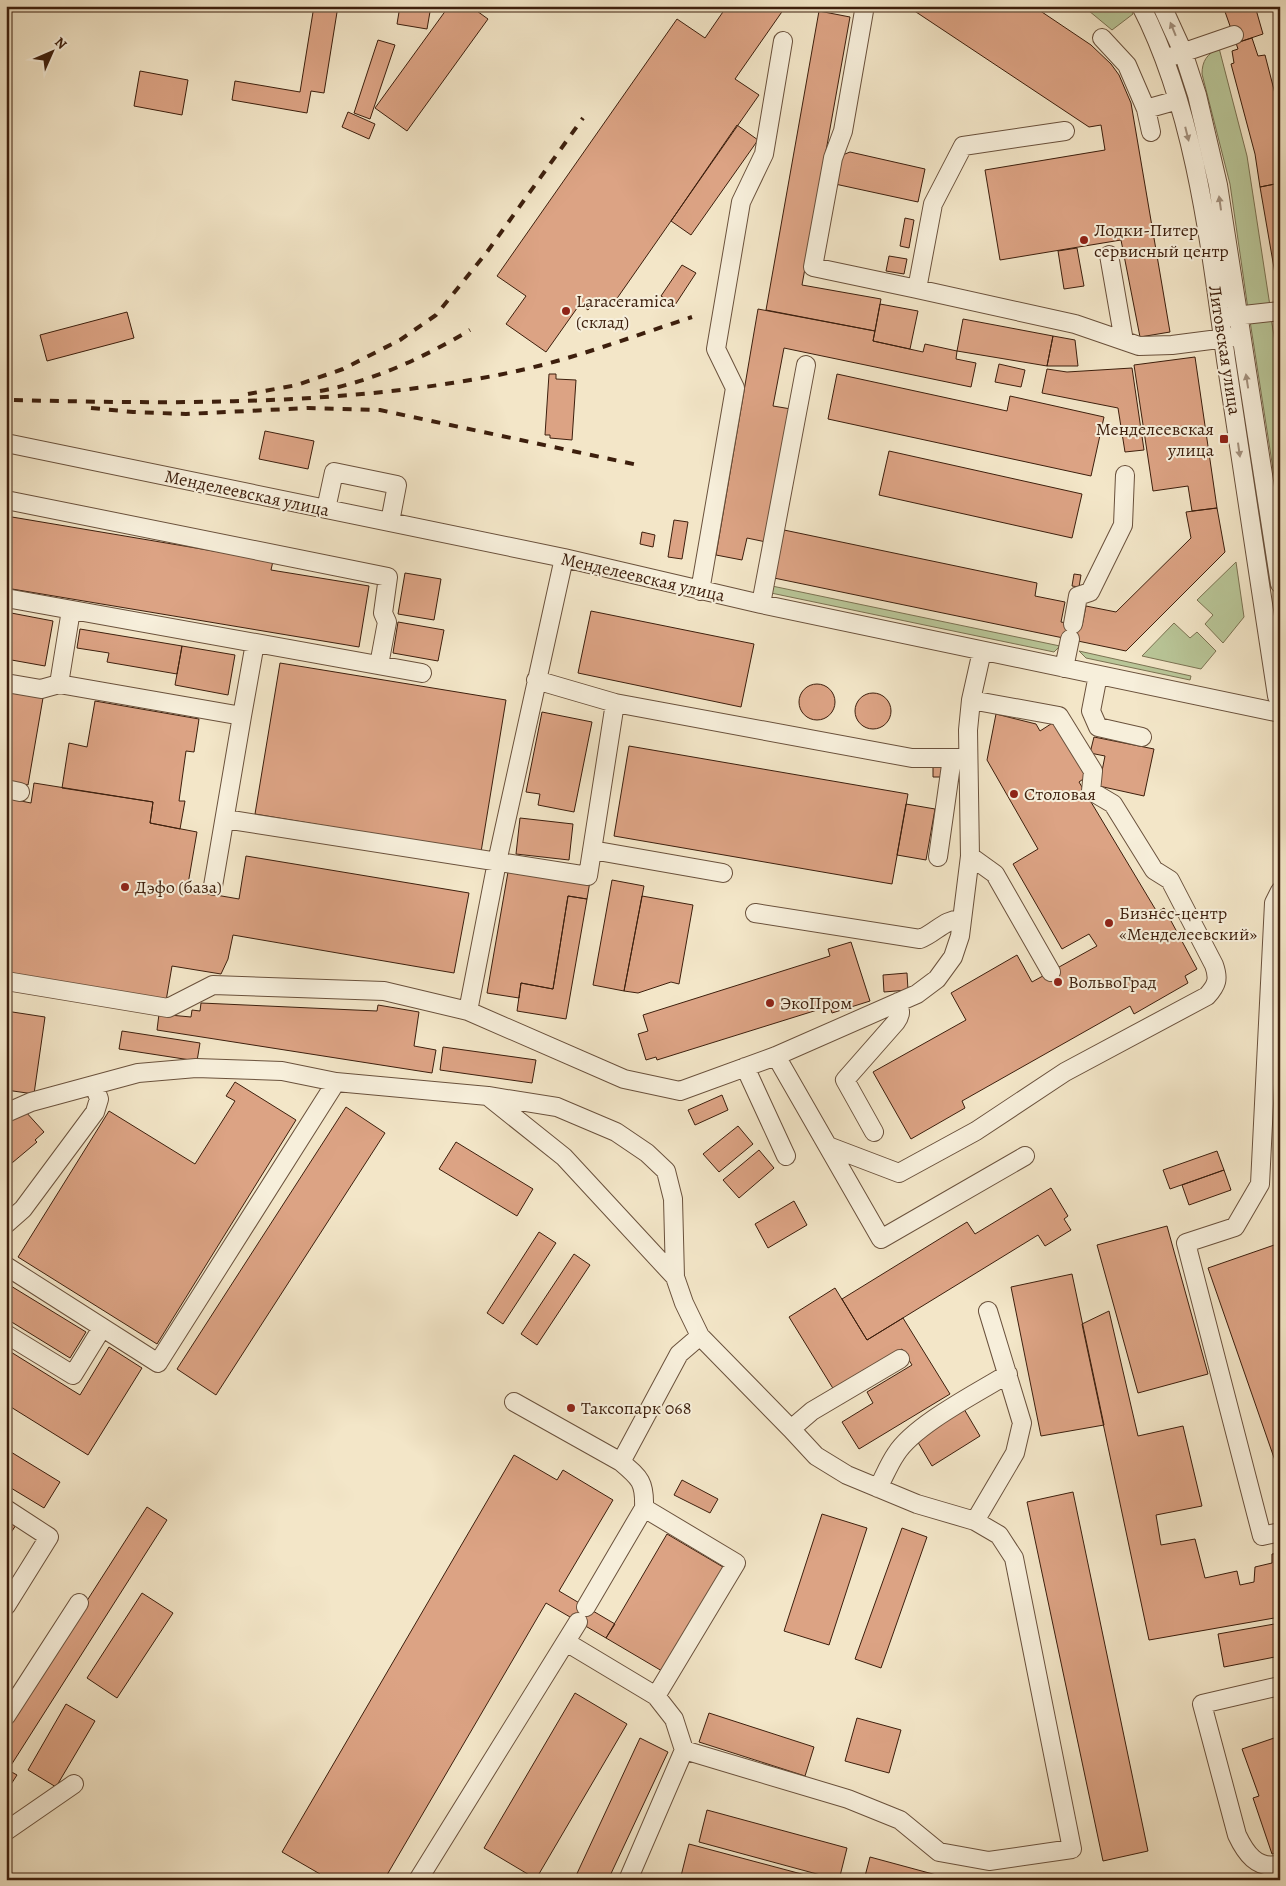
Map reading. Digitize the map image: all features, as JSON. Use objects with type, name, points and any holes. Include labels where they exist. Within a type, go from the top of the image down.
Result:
[{"type":"street","points":[[862,6],[864,11],[843,132],[833,158],[813,267],[1075,324],[1140,346],[1172,345],[1232,337]]},
{"type":"street","name":"Литовская улица","points":[[1141,6],[1165,59],[1178,100],[1229,316]]},
{"type":"street","name":"Литовская улица","points":[[1162,6],[1183,52],[1197,95],[1218,185],[1229,316],[1254,548],[1277,696],[1280,701]]},
{"type":"street","points":[[1165,59],[1234,35]]},
{"type":"street","points":[[1102,38],[1127,65],[1146,109],[1150,132]]},
{"type":"street","points":[[700,591],[735,388],[716,349],[741,202],[764,154],[783,40]]},
{"type":"street","points":[[1146,109],[1178,100]]},
{"type":"street","points":[[917,289],[933,204],[963,146],[1064,131]]},
{"type":"street","points":[[1109,255],[1124,341]]},
{"type":"street","points":[[1229,316],[1280,311]]},
{"type":"street","name":"Литовская улица","points":[[1232,337],[1277,545],[1280,584]]},
{"type":"street","points":[[761,604],[806,365]]},
{"type":"street","name":"Менделеевская улица","points":[[6,444],[564,558],[700,591],[1280,713]]},
{"type":"street","points":[[326,509],[334,472],[397,485],[390,522]]},
{"type":"street","points":[[1064,668],[1078,596],[1090,592],[1123,526],[1125,475]]},
{"type":"street","points":[[6,500],[388,577],[383,613],[387,622],[379,665]]},
{"type":"street","points":[[1254,548],[1277,545]]},
{"type":"street","points":[[468,1011],[497,862],[564,558]]},
{"type":"street","points":[[6,598],[422,673]]},
{"type":"street","points":[[58,684],[71,610]]},
{"type":"street","points":[[213,886],[254,643]]},
{"type":"street","points":[[938,856],[968,730],[982,650]]},
{"type":"street","points":[[1098,675],[1092,711],[1098,727],[1142,737]]},
{"type":"street","points":[[536,680],[615,703],[912,758],[960,758]]},
{"type":"street","points":[[6,682],[41,689],[58,684],[242,716]]},
{"type":"street","points":[[828,1146],[899,1173],[976,1131],[1065,1072],[1207,996],[1215,986],[1218,976],[1214,965],[1170,880],[1154,870],[1113,804],[1091,791],[1093,771],[1059,716],[972,700]]},
{"type":"street","points":[[224,819],[588,876],[615,703]]},
{"type":"street","points":[[6,981],[168,1008],[213,985],[384,991],[468,1011],[624,1079],[680,1091],[776,1056],[917,994],[937,978],[953,957],[960,936],[970,856],[960,758]]},
{"type":"street","points":[[592,850],[723,873]]},
{"type":"street","points":[[970,856],[996,874],[1051,972]]},
{"type":"street","points":[[1280,891],[1274,903],[1260,1184],[1235,1227],[1186,1243],[1262,1536],[1280,1532]]},
{"type":"street","points":[[755,913],[920,939],[931,935],[946,922],[954,919],[962,920]]},
{"type":"street","points":[[874,1132],[845,1080],[896,1022],[901,1010],[898,1002]]},
{"type":"street","points":[[776,1056],[881,1239],[1025,1156]]},
{"type":"street","points":[[746,1067],[786,1156]]},
{"type":"street","points":[[6,1113],[31,1102],[138,1073],[196,1068],[282,1072],[336,1082],[488,1096],[557,1107],[616,1132],[648,1153],[666,1172],[673,1199],[675,1277],[684,1303],[700,1336],[816,1456],[847,1475],[878,1488],[918,1504],[974,1521],[999,1535],[1014,1558],[1072,1848],[989,1861],[939,1852],[900,1820],[848,1799],[684,1750]]},
{"type":"street","points":[[6,1266],[158,1363],[336,1082]]},
{"type":"street","points":[[6,1224],[23,1208],[95,1112],[99,1099],[94,1085]]},
{"type":"street","points":[[488,1096],[564,1157],[675,1277]]},
{"type":"street","points":[[974,1521],[1015,1453],[1022,1423],[988,1311]]},
{"type":"street","points":[[6,1334],[73,1375],[102,1328]]},
{"type":"street","points":[[621,1462],[679,1354],[700,1336]]},
{"type":"street","points":[[791,1429],[812,1411],[900,1359]]},
{"type":"street","points":[[878,1488],[896,1453],[909,1439],[924,1426],[1008,1374]]},
{"type":"street","points":[[418,1880],[566,1642],[644,1508],[644,1490],[636,1474],[621,1462],[514,1402]]},
{"type":"street","points":[[644,1508],[736,1563],[656,1696]]},
{"type":"street","points":[[6,1509],[49,1537],[6,1606]]},
{"type":"street","points":[[6,1716],[79,1603]]},
{"type":"street","points":[[566,1642],[656,1696],[674,1719],[684,1750],[628,1880]]},
{"type":"street","points":[[1280,1686],[1202,1704],[1237,1835],[1243,1848],[1252,1859],[1264,1864],[1280,1864]]},
{"type":"street","points":[[6,1831],[74,1784]]},
{"type":"green space","points":[[1083,6],[1130,6],[1133,14],[1112,30]]},
{"type":"green space","points":[[1219,48],[1247,156],[1270,306],[1248,309],[1230,184],[1202,74],[1206,58]]},
{"type":"green space","points":[[1271,318],[1280,371],[1280,514],[1250,321]]},
{"type":"green space","points":[[1236,562],[1244,617],[1223,643],[1205,624],[1213,615],[1197,600]]},
{"type":"green space","points":[[772,586],[1060,646],[1054,652],[771,593]]},
{"type":"green space","points":[[1174,623],[1190,638],[1197,632],[1216,651],[1201,669],[1142,656]]},
{"type":"green space","points":[[1079,651],[1191,676],[1190,680],[1086,658]]},
{"type":"building","points":[[314,6],[338,6],[324,93],[311,91],[307,113],[232,100],[235,81],[300,92]]},
{"type":"building","points":[[400,6],[431,6],[427,29],[397,24]]},
{"type":"building","points":[[449,6],[470,6],[488,19],[407,131],[375,108]]},
{"type":"building","points":[[727,6],[786,6],[735,79],[759,95],[611,307],[597,298],[588,310],[580,304],[546,352],[506,324],[526,296],[497,276],[677,19],[705,38]]},
{"type":"building","points":[[907,6],[1033,6],[1091,45],[1111,64],[1119,75],[1131,103],[1170,332],[1140,337],[1121,240],[1000,260],[985,170],[1105,150],[1101,125],[1089,127]]},
{"type":"building","points":[[1223,6],[1255,6],[1263,34],[1236,43]]},
{"type":"building","points":[[819,11],[850,17],[802,285],[881,299],[875,331],[766,310]]},
{"type":"building","points":[[1252,38],[1258,56],[1265,55],[1280,113],[1280,147],[1276,148],[1280,163],[1280,183],[1260,187],[1255,154],[1231,64],[1234,63],[1232,51],[1238,49],[1236,43]]},
{"type":"building","points":[[378,40],[395,45],[370,119],[354,113]]},
{"type":"building","points":[[140,71],[188,80],[182,115],[134,106]]},
{"type":"building","points":[[348,112],[375,124],[369,139],[342,127]]},
{"type":"building","points":[[737,125],[758,140],[691,235],[671,221]]},
{"type":"building","points":[[850,152],[925,169],[918,202],[835,184],[840,156]]},
{"type":"building","points":[[1280,183],[1280,291],[1278,291],[1260,187]]},
{"type":"building","points":[[905,218],[914,220],[909,248],[900,246]]},
{"type":"building","points":[[1077,248],[1084,286],[1064,289],[1058,251]]},
{"type":"building","points":[[889,256],[907,259],[904,274],[886,271]]},
{"type":"building","points":[[682,265],[696,273],[675,305],[661,296]]},
{"type":"building","points":[[880,304],[918,311],[910,349],[873,341]]},
{"type":"building","points":[[758,309],[875,331],[873,341],[923,352],[925,344],[957,351],[956,359],[976,363],[971,387],[784,348],[773,406],[791,409],[766,542],[747,538],[742,560],[716,555]]},
{"type":"building","points":[[127,312],[134,338],[47,361],[40,335]]},
{"type":"building","points":[[963,319],[1053,336],[1047,366],[957,351]]},
{"type":"building","points":[[1053,336],[1075,340],[1078,366],[1047,366]]},
{"type":"building","points":[[1195,357],[1217,508],[1192,511],[1188,486],[1153,491],[1134,365]]},
{"type":"building","points":[[999,364],[1025,370],[1021,387],[995,382]]},
{"type":"building","points":[[1132,368],[1144,450],[1125,452],[1118,408],[1042,393],[1047,369],[1067,372]]},
{"type":"building","points":[[549,374],[556,374],[556,379],[576,380],[572,440],[550,438],[550,435],[545,435]]},
{"type":"building","points":[[837,374],[1007,411],[1010,396],[1104,417],[1091,476],[828,419]]},
{"type":"building","points":[[265,431],[314,441],[308,469],[259,459]]},
{"type":"building","points":[[889,451],[1082,494],[1072,538],[879,495]]},
{"type":"building","points":[[1217,508],[1225,552],[1126,651],[774,578],[784,530],[1037,583],[1035,596],[1065,602],[1061,622],[1082,626],[1086,606],[1116,612],[1191,538],[1186,512]]},
{"type":"building","points":[[6,516],[273,561],[271,570],[369,586],[359,647],[6,588]]},
{"type":"building","points":[[674,520],[688,522],[682,559],[668,557]]},
{"type":"building","points":[[642,532],[655,535],[653,547],[640,544]]},
{"type":"building","points":[[405,573],[441,579],[434,620],[398,614]]},
{"type":"building","points":[[1074,574],[1081,575],[1079,587],[1072,586]]},
{"type":"building","points":[[591,611],[754,644],[741,707],[578,673]]},
{"type":"building","points":[[6,612],[53,621],[45,666],[6,659]]},
{"type":"building","points":[[398,622],[444,630],[438,661],[393,653]]},
{"type":"building","points":[[80,629],[182,646],[177,674],[107,662],[109,653],[77,648]]},
{"type":"building","points":[[182,646],[235,655],[228,695],[175,685]]},
{"type":"building","points":[[280,663],[506,700],[481,852],[255,814]]},
{"type":"building","points":[[817,684],[824,685],[830,689],[834,695],[834,709],[830,715],[824,719],[817,720],[810,719],[804,715],[800,709],[799,702],[800,695],[804,689],[810,685]]},
{"type":"building","points":[[6,692],[43,698],[28,785],[6,781]]},
{"type":"building","points":[[873,693],[880,694],[886,698],[890,704],[890,718],[886,724],[880,728],[873,729],[866,728],[860,724],[856,718],[855,711],[856,704],[860,698],[866,694]]},
{"type":"building","points":[[95,701],[199,719],[194,752],[186,751],[179,801],[185,801],[180,829],[150,823],[153,802],[62,788],[69,743],[87,747]]},
{"type":"building","points":[[542,712],[592,722],[574,812],[538,805],[540,794],[526,792]]},
{"type":"building","name":"Бизнес-центр «Менделеевский»","points":[[996,714],[1036,724],[1040,731],[1054,722],[1086,777],[1079,782],[1157,912],[1164,908],[1197,969],[1185,976],[1188,983],[1134,1014],[1130,1006],[962,1101],[965,1108],[911,1139],[873,1072],[966,1020],[951,993],[1017,955],[1032,982],[1097,946],[1089,934],[1062,949],[1013,864],[1038,849],[987,760]]},
{"type":"building","points":[[1094,737],[1154,749],[1144,796],[1099,786],[1105,756],[1090,753]]},
{"type":"building","points":[[629,746],[908,794],[892,884],[614,836]]},
{"type":"building","points":[[933,765],[943,765],[943,777],[933,777]]},
{"type":"building","points":[[34,783],[153,802],[150,823],[197,832],[187,890],[239,899],[246,856],[469,893],[454,973],[233,935],[228,959],[221,974],[172,966],[166,1001],[6,974],[6,798],[31,803]]},
{"type":"building","points":[[906,804],[935,809],[926,860],[897,855]]},
{"type":"building","points":[[520,818],[573,824],[569,860],[516,854]]},
{"type":"building","points":[[534,871],[590,881],[587,899],[568,896],[553,989],[521,983],[519,998],[487,993],[508,872],[533,876]]},
{"type":"building","points":[[612,880],[644,886],[624,991],[593,985]]},
{"type":"building","points":[[568,896],[587,899],[566,1019],[517,1011],[521,983],[553,989]]},
{"type":"building","points":[[642,896],[693,905],[679,984],[671,982],[638,993],[624,991]]},
{"type":"building","name":"ЭкоПром","points":[[851,942],[870,1001],[832,1013],[830,1006],[657,1060],[656,1057],[646,1060],[638,1034],[648,1031],[643,1015],[830,956],[828,949]]},
{"type":"building","points":[[907,973],[908,990],[884,992],[883,975]]},
{"type":"building","points":[[201,1003],[377,1011],[378,1005],[419,1012],[414,1046],[436,1050],[432,1073],[157,1030],[159,1014],[191,1017],[192,1010],[200,1011]]},
{"type":"building","points":[[6,1011],[45,1017],[34,1094],[6,1090]]},
{"type":"building","points":[[122,1031],[200,1043],[197,1061],[119,1049]]},
{"type":"building","points":[[443,1047],[536,1060],[532,1083],[440,1070]]},
{"type":"building","points":[[235,1082],[296,1120],[157,1344],[18,1257],[109,1111],[195,1164],[235,1101],[226,1096]]},
{"type":"building","points":[[722,1095],[728,1110],[695,1125],[688,1110]]},
{"type":"building","points":[[346,1107],[385,1133],[216,1395],[177,1369]]},
{"type":"building","points":[[25,1111],[44,1132],[35,1140],[37,1142],[6,1168],[6,1125]]},
{"type":"building","points":[[738,1126],[753,1144],[719,1172],[703,1154]]},
{"type":"building","points":[[456,1142],[533,1189],[517,1216],[439,1169]]},
{"type":"building","points":[[759,1150],[774,1168],[739,1198],[723,1180]]},
{"type":"building","points":[[1217,1151],[1224,1170],[1170,1189],[1163,1170]]},
{"type":"building","points":[[1224,1170],[1231,1190],[1189,1205],[1182,1185]]},
{"type":"building","points":[[1051,1188],[1068,1216],[1064,1219],[1071,1230],[1045,1246],[1038,1235],[867,1340],[842,1299],[967,1222],[975,1234]]},
{"type":"building","points":[[794,1201],[807,1225],[768,1248],[755,1224]]},
{"type":"building","points":[[1167,1226],[1208,1374],[1138,1393],[1097,1245]]},
{"type":"building","points":[[539,1232],[556,1243],[503,1324],[487,1313]]},
{"type":"building","points":[[1280,1243],[1280,1475],[1208,1268]]},
{"type":"building","points":[[574,1254],[590,1265],[537,1345],[521,1334]]},
{"type":"building","points":[[1072,1274],[1104,1425],[1041,1436],[1011,1287]]},
{"type":"building","points":[[6,1283],[86,1332],[70,1358],[10,1321],[6,1326]]},
{"type":"building","points":[[835,1288],[867,1340],[903,1318],[950,1394],[859,1449],[842,1422],[873,1403],[867,1392],[912,1365],[902,1349],[834,1390],[789,1317]]},
{"type":"building","points":[[1109,1311],[1138,1436],[1183,1426],[1202,1506],[1156,1515],[1161,1545],[1195,1539],[1205,1578],[1237,1571],[1240,1585],[1254,1582],[1255,1567],[1272,1563],[1272,1554],[1280,1553],[1280,1617],[1149,1640],[1082,1324]]},
{"type":"building","points":[[109,1347],[142,1368],[88,1455],[6,1404],[6,1349],[80,1395]]},
{"type":"building","points":[[964,1409],[980,1436],[932,1466],[916,1439]]},
{"type":"building","points":[[6,1449],[60,1482],[44,1508],[6,1485]]},
{"type":"building","points":[[514,1455],[557,1480],[563,1470],[613,1500],[559,1591],[615,1624],[606,1638],[546,1603],[384,1880],[316,1880],[320,1874],[282,1852]]},
{"type":"building","points":[[682,1480],[718,1499],[710,1513],[674,1495]]},
{"type":"building","points":[[1073,1492],[1148,1851],[1103,1861],[1027,1502]]},
{"type":"building","points":[[147,1507],[167,1520],[8,1770],[17,1775],[6,1792],[6,1727]]},
{"type":"building","points":[[822,1514],[867,1528],[829,1645],[784,1631]]},
{"type":"building","points":[[6,1520],[16,1525],[6,1540]]},
{"type":"building","points":[[902,1528],[927,1537],[881,1668],[855,1659]]},
{"type":"building","points":[[667,1534],[723,1567],[662,1671],[606,1638]]},
{"type":"building","points":[[142,1593],[173,1613],[117,1698],[87,1678]]},
{"type":"building","points":[[1280,1623],[1280,1656],[1224,1667],[1218,1634]]},
{"type":"building","points":[[575,1693],[627,1724],[536,1879],[484,1848]]},
{"type":"building","points":[[66,1704],[95,1721],[56,1787],[28,1770]]},
{"type":"building","points":[[709,1713],[814,1747],[805,1776],[699,1742]]},
{"type":"building","points":[[857,1718],[901,1730],[889,1773],[845,1761]]},
{"type":"building","points":[[1280,1736],[1280,1851],[1272,1854],[1253,1798],[1259,1796],[1242,1749]]},
{"type":"building","points":[[640,1738],[668,1752],[608,1880],[574,1880]]},
{"type":"building","points":[[707,1810],[847,1848],[839,1880],[699,1842]]},
{"type":"building","points":[[689,1844],[824,1880],[680,1880]]},
{"type":"building","points":[[870,1857],[955,1880],[864,1880]]},
{"type":"railway","points":[[248,394],[297,385],[343,369],[400,340],[436,315],[487,252],[583,118]]},
{"type":"railway","points":[[14,400],[200,402],[324,397],[386,392],[447,384],[531,368],[601,348],[692,317]]},
{"type":"railway","points":[[320,391],[378,375],[416,359],[470,330]]},
{"type":"railway","points":[[91,408],[186,414],[308,408],[380,410],[638,465]]},
{"type":"place","name":"Лодки-Питер сервисный центр","points":[[1084,240]]},
{"type":"place","name":"Laraceramica (склад)","points":[[566,311]]},
{"type":"place","name":"Менделеевская улица","points":[[1224,439]]},
{"type":"place","name":"Столовая","points":[[1014,794]]},
{"type":"place","name":"Дэфо (база)","points":[[125,887]]},
{"type":"place","name":"Бизнес-центр «Менделеевский»","points":[[1109,923]]},
{"type":"place","name":"ВольвоГрад","points":[[1058,982]]},
{"type":"place","name":"ЭкоПром","points":[[770,1003]]},
{"type":"place","name":"Таксопарк 068","points":[[571,1408]]}]
